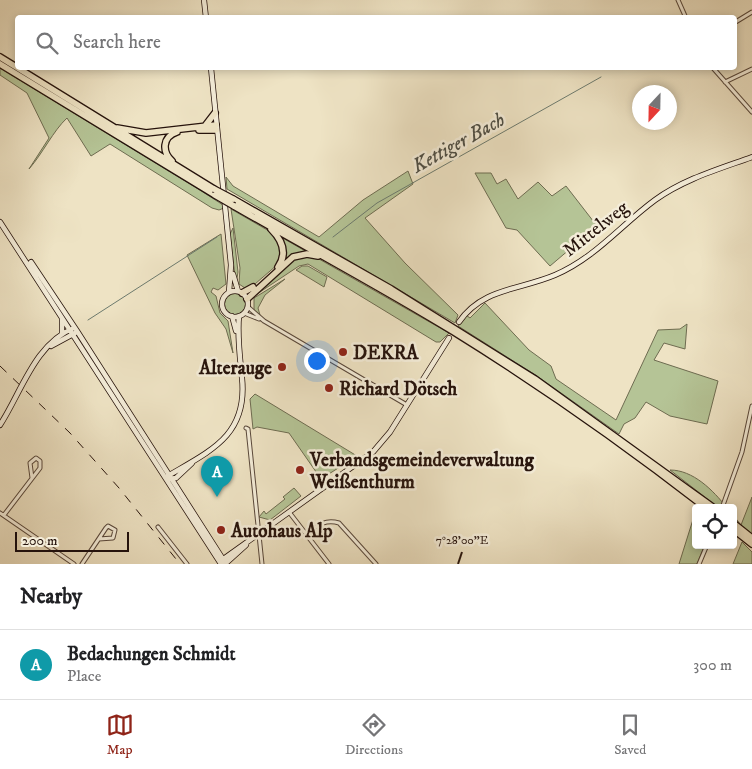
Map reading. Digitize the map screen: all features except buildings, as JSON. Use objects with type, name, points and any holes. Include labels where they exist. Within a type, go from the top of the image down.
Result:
[{"type":"highway","points":[[0,57],[15,67]]},
{"type":"highway","points":[[0,64],[215,192],[391,289],[534,380],[708,504]]},
{"type":"highway","points":[[20,70],[215,192]]},
{"type":"highway","points":[[204,126],[215,113]]},
{"type":"highway","points":[[106,123],[141,133],[204,126],[216,127]]},
{"type":"highway","points":[[179,168],[166,154],[165,144],[169,136],[179,132],[216,127]]},
{"type":"highway","points":[[234,202],[266,224],[534,380],[701,504]]},
{"type":"highway","points":[[240,292],[248,291],[273,272],[282,261],[283,250],[280,240],[266,224]]},
{"type":"highway","points":[[247,299],[294,257],[306,254],[328,259]]},
{"type":"highway","points":[[737,526],[752,538]]},
{"type":"highway","points":[[737,532],[752,544]]},
{"type":"street","points":[[204,0],[206,15]]},
{"type":"street","points":[[678,0],[685,15]]},
{"type":"street","points":[[737,21],[752,12]]},
{"type":"street","points":[[211,70],[231,265],[229,292],[223,298],[222,305],[225,312],[232,316],[242,315],[264,321]]},
{"type":"street","points":[[715,70],[752,112]]},
{"type":"street","points":[[725,82],[752,70]]},
{"type":"street","name":"Mittelweg","points":[[459,322],[471,307],[488,296],[546,279],[588,258],[638,214],[672,189],[752,157]]},
{"type":"street","points":[[0,222],[74,330],[223,563]]},
{"type":"street","points":[[17,246],[61,314],[74,330]]},
{"type":"street","points":[[231,265],[240,292],[247,299],[248,307],[264,321],[407,405]]},
{"type":"street","points":[[229,292],[240,292]]},
{"type":"street","points":[[168,477],[180,474],[226,436],[240,416],[244,398],[239,339],[242,315],[248,307]]},
{"type":"street","points":[[61,314],[62,334]]},
{"type":"street","points":[[232,316],[239,339]]},
{"type":"street","points":[[0,424],[35,364],[62,334],[74,330]]},
{"type":"street","points":[[48,348],[74,330]]},
{"type":"street","points":[[223,563],[289,512],[373,452],[407,405],[449,338]]},
{"type":"street","points":[[723,504],[742,452],[752,406]]},
{"type":"street","points":[[246,428],[248,430],[262,564]]},
{"type":"street","points":[[32,478],[30,463],[36,458],[41,466],[32,478],[2,514],[74,564]]},
{"type":"street","points":[[168,477],[195,460]]},
{"type":"street","points":[[180,474],[178,483],[181,495]]},
{"type":"street","points":[[168,477],[223,563]]},
{"type":"street","points":[[289,512],[329,564]]},
{"type":"street","points":[[306,534],[320,523],[326,521],[339,523],[376,564]]},
{"type":"street","points":[[82,564],[99,539],[108,526],[115,530],[113,538],[99,539]]},
{"type":"street","points":[[158,527],[187,564]]},
{"type":"street","points":[[223,563],[234,557],[249,542]]},
{"type":"street","points":[[699,564],[705,549]]},
{"type":"street","points":[[232,564],[234,557]]},
{"type":"green space","points":[[0,68],[200,190],[223,205],[224,208],[219,210],[212,208],[110,144],[91,156],[67,118],[29,169],[49,138],[27,93],[0,75]]},
{"type":"green space","points":[[408,171],[413,184],[365,218],[405,263],[458,315],[455,323],[227,189],[226,177],[233,186],[319,237],[363,200]]},
{"type":"green space","points":[[475,173],[491,173],[497,184],[506,179],[518,199],[538,182],[552,196],[566,186],[597,226],[550,266],[517,230],[506,228]]},
{"type":"green space","points":[[231,209],[269,231],[275,236],[282,251],[277,265],[248,290],[239,284],[240,268]]},
{"type":"green space","points":[[233,228],[238,272],[236,284],[230,234]]},
{"type":"green space","points":[[221,234],[226,284],[218,290],[213,288],[211,292],[216,296],[220,313],[228,321],[233,353],[226,329],[215,313],[187,255]]},
{"type":"green space","points":[[281,237],[307,252],[284,263]]},
{"type":"green space","points":[[305,256],[319,259],[449,333],[440,342],[436,342],[308,264],[299,266],[254,296],[295,259]]},
{"type":"green space","points":[[302,266],[308,266],[327,277],[324,287],[296,270]]},
{"type":"green space","points":[[285,279],[265,295],[258,308],[260,315],[254,312],[254,298]]},
{"type":"green space","points":[[235,293],[243,296],[246,304],[243,312],[235,315],[227,312],[224,304],[227,296]]},
{"type":"green space","points":[[485,303],[529,350],[551,366],[556,379],[616,420],[658,330],[680,329],[687,324],[685,349],[664,343],[654,360],[718,381],[707,424],[670,416],[646,402],[635,418],[624,424],[619,434],[537,376],[458,326],[466,315],[470,318]]},
{"type":"green space","points":[[255,394],[357,456],[321,479],[289,433],[257,427],[253,429],[250,399]]},
{"type":"green space","points":[[670,470],[687,473],[702,482],[724,504],[714,504]]},
{"type":"green space","points":[[294,488],[301,496],[270,520],[259,517],[264,511],[266,514],[285,499],[283,497]]},
{"type":"green space","points":[[752,497],[752,534],[737,522],[737,520],[741,525]]},
{"type":"green space","points":[[692,523],[692,549],[703,549],[697,564],[679,564]]},
{"type":"green space","points":[[742,542],[752,552],[752,564],[733,564]]},
{"type":"waterway","name":"Kettiger Bach","points":[[333,237],[377,203],[601,77]]},
{"type":"waterway","name":"Kettiger Bach","points":[[88,320],[217,237]]},
{"type":"railway","points":[[0,366],[70,433],[119,488],[180,564]]},
{"type":"place","name":"DEKRA","points":[[343,352]]},
{"type":"place","name":"Alterauge","points":[[282,367]]},
{"type":"place","name":"Richard Dötsch","points":[[329,388]]},
{"type":"place","name":"Verbandsgemeindeverwaltung Weißenthurm","points":[[300,470]]},
{"type":"place","name":"Bedachungen Schmidt","points":[[217,497]]},
{"type":"place","name":"Autohaus Alp","points":[[221,530]]}]
